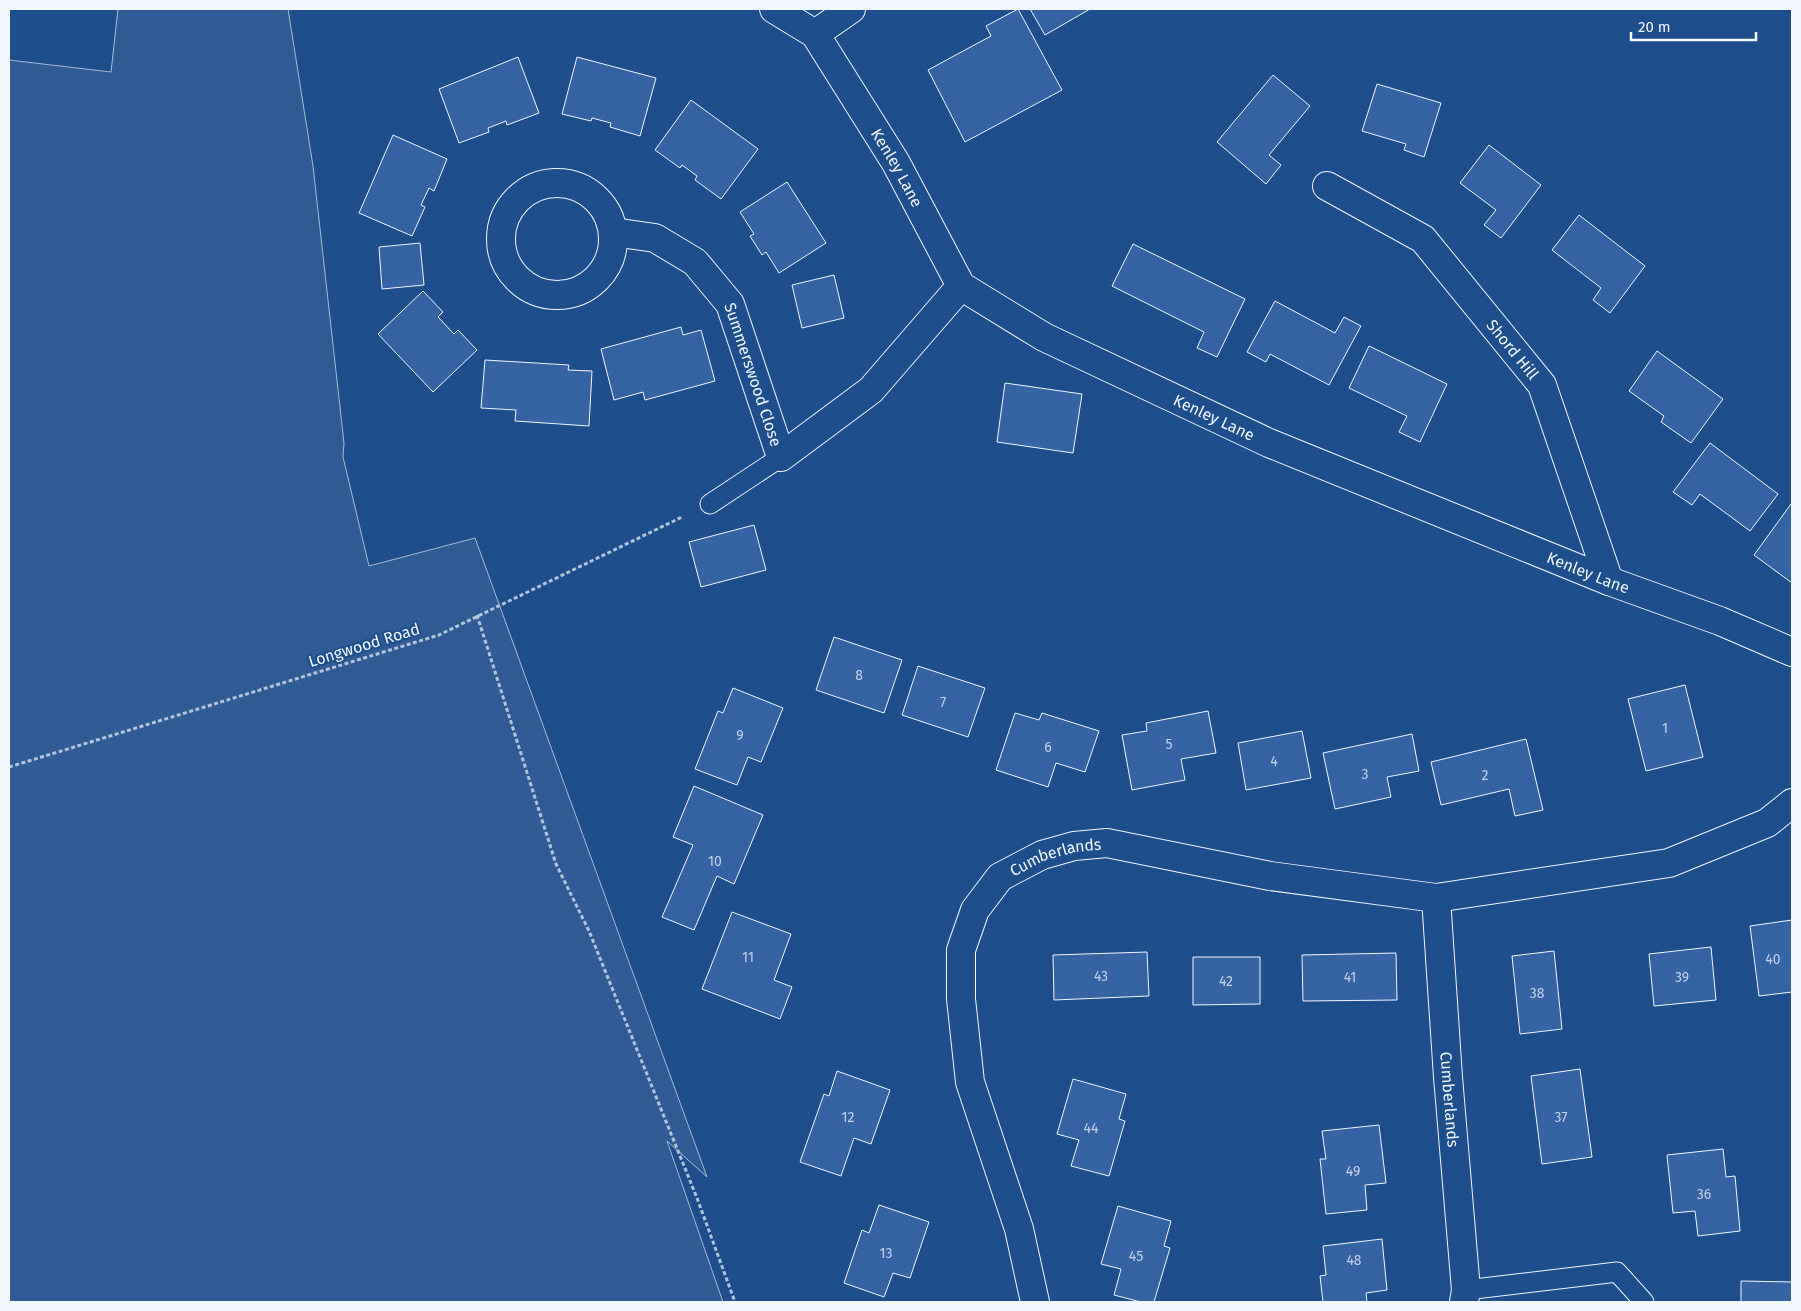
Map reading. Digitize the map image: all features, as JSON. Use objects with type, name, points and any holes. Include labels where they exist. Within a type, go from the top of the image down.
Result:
[{"type":"street","name":"Kenley Lane","points":[[774,9],[815,34],[896,163],[961,286],[1044,337],[1270,443],[1609,581],[1720,621],[1792,652]]},
{"type":"street","points":[[815,34],[851,9]]},
{"type":"street","points":[[562,182],[586,190],[605,209],[613,232],[612,253],[597,280],[571,294],[551,296],[533,291],[515,278],[503,258],[500,235],[508,208],[521,194],[540,184],[562,182]]},
{"type":"street","name":"Shord Hill","points":[[1327,186],[1423,240],[1542,385],[1609,581]]},
{"type":"street","name":"Summerswood Close","points":[[613,232],[654,238],[671,247],[695,262],[730,304],[781,457],[871,390],[961,286]]},
{"type":"street","name":"Cumberlands","points":[[1036,1302],[1019,1229],[970,1082],[961,999],[960,950],[975,910],[1000,878],[1042,855],[1074,846],[1107,843],[1270,876],[1436,898],[1669,863],[1767,823],[1792,803]]},
{"type":"street","name":"Cumberlands","points":[[1436,898],[1465,1296]]},
{"type":"lane","points":[[710,504],[781,457]]},
{"type":"lane","points":[[1465,1296],[1617,1272],[1644,1302]]},
{"type":"path","name":"Longwood Road","points":[[9,767],[439,635],[710,504]]},
{"type":"path","points":[[477,615],[556,864],[589,931],[697,1198],[735,1302]]},
{"type":"shaded area","points":[[118,9],[288,9],[313,166],[344,443],[343,457],[369,566],[475,538],[707,1177],[667,1141],[723,1302],[9,1302],[9,60],[111,72]]},
{"type":"building","points":[[1018,9],[1062,90],[965,142],[928,70],[991,36],[986,26]]},
{"type":"building","points":[[1030,9],[1090,9],[1045,35]]},
{"type":"building","points":[[518,57],[539,113],[507,125],[506,121],[488,128],[489,132],[459,143],[439,89]]},
{"type":"building","points":[[577,57],[656,78],[640,136],[610,127],[611,123],[592,118],[591,121],[562,114]]},
{"type":"building","points":[[1273,75],[1310,106],[1269,155],[1281,165],[1266,184],[1217,142]]},
{"type":"building","points":[[1377,84],[1441,103],[1424,157],[1404,150],[1406,144],[1362,131]]},
{"type":"building","points":[[691,100],[758,149],[721,199],[695,180],[697,176],[682,165],[680,168],[655,150]]},
{"type":"building","points":[[393,135],[447,159],[434,191],[429,188],[421,205],[425,207],[412,236],[359,213]]},
{"type":"building","points":[[1489,145],[1541,185],[1501,238],[1484,225],[1496,210],[1460,183]]},
{"type":"building","points":[[787,182],[826,243],[779,273],[766,252],[762,255],[750,236],[754,234],[740,212]]},
{"type":"building","points":[[1579,215],[1645,266],[1610,313],[1593,300],[1601,288],[1552,250]]},
{"type":"building","points":[[420,243],[424,285],[382,289],[379,247]]},
{"type":"building","points":[[1133,244],[1245,299],[1217,357],[1197,348],[1204,332],[1112,286]]},
{"type":"building","points":[[834,275],[844,318],[802,328],[792,285]]},
{"type":"building","points":[[423,291],[443,312],[438,317],[454,334],[458,330],[477,350],[433,392],[378,334]]},
{"type":"building","points":[[1275,301],[1335,333],[1344,317],[1361,326],[1329,385],[1270,354],[1266,362],[1247,352]]},
{"type":"building","points":[[681,327],[683,335],[701,330],[715,381],[645,400],[643,392],[614,400],[601,349]]},
{"type":"building","points":[[1369,346],[1447,384],[1420,442],[1399,432],[1407,416],[1349,388]]},
{"type":"building","points":[[1657,351],[1723,399],[1691,443],[1661,422],[1664,416],[1629,391]]},
{"type":"building","points":[[485,360],[569,365],[568,370],[592,371],[589,426],[515,421],[516,410],[481,408]]},
{"type":"building","points":[[1005,383],[1082,394],[1073,453],[997,442]]},
{"type":"building","points":[[1710,443],[1778,494],[1750,531],[1700,494],[1692,505],[1673,492]]},
{"type":"building","points":[[1792,505],[1792,583],[1754,555]]},
{"type":"building","points":[[754,525],[766,570],[701,587],[689,542]]},
{"type":"building","points":[[834,637],[902,660],[884,713],[816,690]]},
{"type":"building","points":[[918,666],[985,688],[968,737],[902,715]]},
{"type":"building","points":[[1685,685],[1703,757],[1646,771],[1628,699]]},
{"type":"building","points":[[733,688],[783,708],[761,762],[748,757],[737,785],[695,769],[718,711],[723,713]]},
{"type":"building","points":[[1208,711],[1216,753],[1181,759],[1185,780],[1132,790],[1122,735],[1147,731],[1146,723]]},
{"type":"building","points":[[1015,713],[1039,720],[1042,713],[1099,731],[1085,772],[1056,763],[1048,787],[996,770]]},
{"type":"building","points":[[1302,731],[1311,778],[1246,790],[1238,743]]},
{"type":"building","points":[[1412,734],[1419,771],[1387,777],[1391,797],[1335,809],[1323,753]]},
{"type":"building","points":[[1526,739],[1543,810],[1515,816],[1509,789],[1441,805],[1431,762]]},
{"type":"building","points":[[694,786],[763,815],[734,884],[717,876],[694,930],[662,917],[693,845],[673,837]]},
{"type":"building","points":[[732,912],[791,934],[774,980],[792,987],[780,1019],[702,989]]},
{"type":"building","points":[[1792,920],[1792,992],[1759,996],[1750,926]]},
{"type":"building","points":[[1711,947],[1716,1000],[1654,1006],[1649,954]]},
{"type":"building","points":[[1554,951],[1562,1029],[1520,1034],[1512,956]]},
{"type":"building","points":[[1147,952],[1149,996],[1054,1000],[1053,955]]},
{"type":"building","points":[[1396,953],[1397,1000],[1303,1001],[1302,955]]},
{"type":"building","points":[[1193,957],[1260,957],[1260,1004],[1193,1005]]},
{"type":"building","points":[[1580,1069],[1592,1157],[1542,1164],[1531,1076]]},
{"type":"building","points":[[837,1071],[890,1090],[871,1144],[854,1138],[841,1176],[800,1162],[824,1094],[829,1096]]},
{"type":"building","points":[[1073,1079],[1126,1094],[1119,1119],[1125,1121],[1109,1176],[1071,1166],[1079,1140],[1057,1134]]},
{"type":"building","points":[[1379,1125],[1386,1183],[1365,1185],[1367,1210],[1326,1214],[1320,1159],[1326,1159],[1322,1131]]},
{"type":"building","points":[[1723,1149],[1726,1177],[1735,1176],[1740,1231],[1698,1236],[1695,1211],[1673,1213],[1667,1155]]},
{"type":"building","points":[[879,1205],[929,1222],[910,1278],[893,1273],[884,1297],[844,1283],[862,1230],[869,1233]]},
{"type":"building","points":[[1118,1206],[1171,1221],[1164,1246],[1170,1248],[1154,1302],[1141,1302],[1114,1295],[1121,1269],[1101,1264]]},
{"type":"building","points":[[1382,1239],[1387,1290],[1366,1293],[1367,1302],[1323,1302],[1320,1276],[1326,1275],[1323,1246]]},
{"type":"building","points":[[1741,1281],[1792,1282],[1792,1302],[1741,1302]]}]
